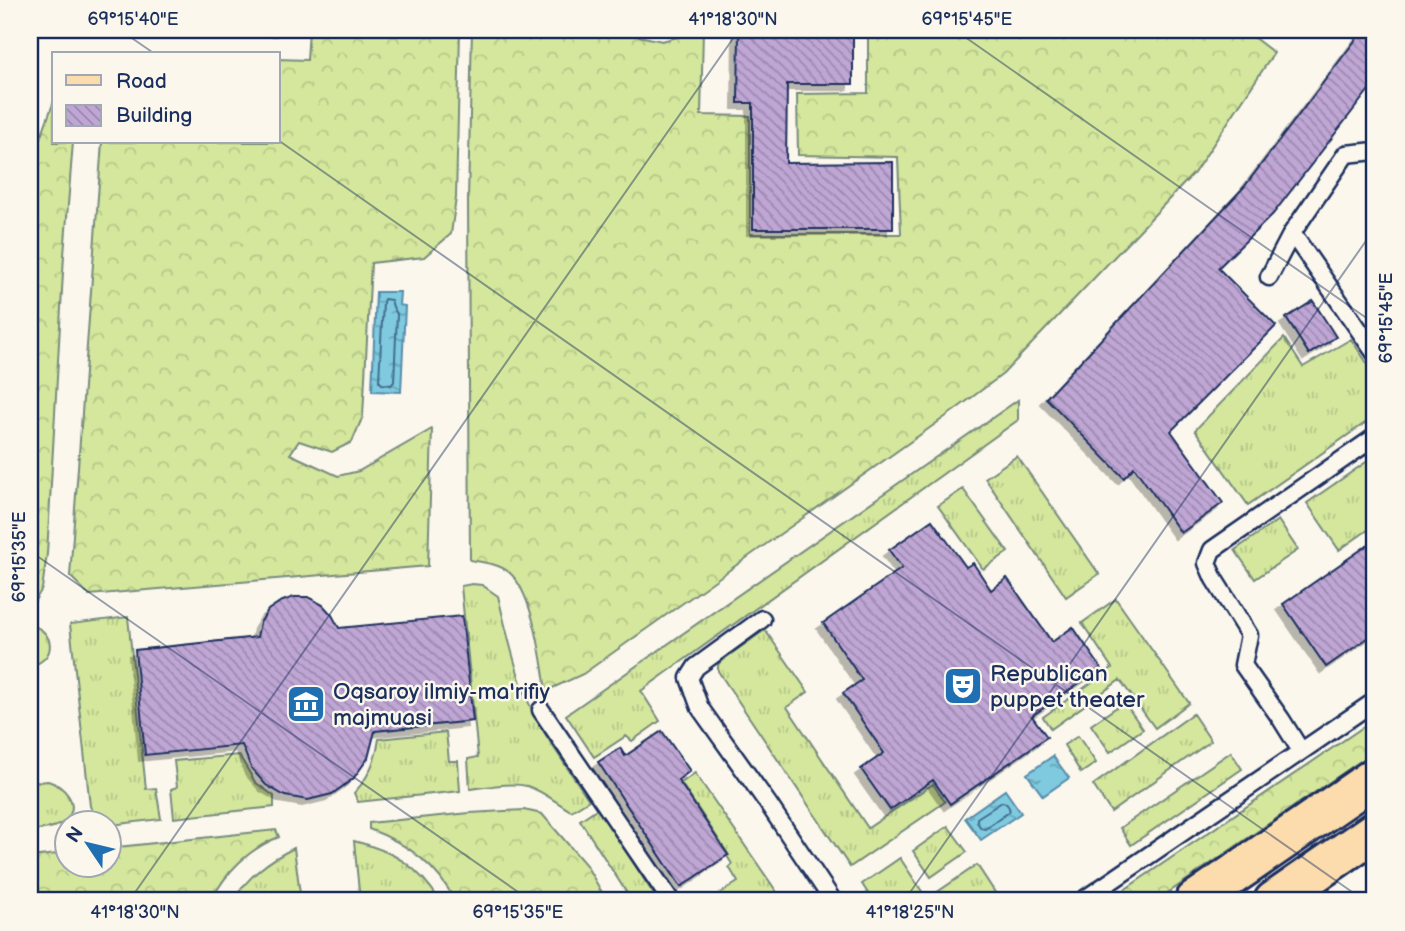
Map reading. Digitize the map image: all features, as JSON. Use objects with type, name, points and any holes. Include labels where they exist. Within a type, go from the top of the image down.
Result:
[{"type":"main road","points":[[1195,901],[1375,777]]},
{"type":"main road","points":[[1274,901],[1375,831]]},
{"type":"lane","points":[[1269,277],[1292,233],[1346,154],[1375,151]]},
{"type":"lane","points":[[1292,233],[1375,353]]},
{"type":"lane","points":[[1301,751],[1282,719],[1243,665],[1249,635],[1206,563],[1212,550],[1375,437]]},
{"type":"lane","points":[[762,619],[696,667],[689,678],[699,708],[769,805],[833,901]]},
{"type":"lane","points":[[1082,901],[1375,701]]},
{"type":"lane","points":[[541,710],[671,901]]},
{"type":"green space","points":[[187,30],[276,30],[276,36],[187,33]]},
{"type":"green space","points":[[309,30],[460,30],[456,198],[451,234],[424,257],[371,263],[363,416],[352,442],[332,452],[299,441],[290,454],[338,476],[359,471],[432,429],[428,566],[89,595],[70,576],[102,144],[280,144],[280,59],[307,60]]},
{"type":"green space","points":[[472,30],[626,30],[662,41],[685,35],[691,30],[703,30],[701,115],[750,116],[750,234],[901,234],[898,157],[798,155],[797,94],[868,93],[868,30],[1244,30],[1274,53],[1194,173],[1003,374],[583,674],[546,691],[535,629],[518,583],[501,567],[470,560],[468,200]]},
{"type":"green space","points":[[52,106],[52,144],[73,144],[47,554],[42,589],[34,602],[30,603],[30,152],[40,139]]},
{"type":"green space","points":[[1284,338],[1303,367],[1351,339],[1375,375],[1375,416],[1248,505],[1195,430]]},
{"type":"green space","points":[[1018,400],[1018,420],[641,691],[660,721],[632,741],[626,736],[594,757],[566,715]]},
{"type":"green space","points":[[1017,456],[1099,574],[1066,597],[985,478]]},
{"type":"green space","points":[[1375,456],[1375,525],[1339,550],[1307,503]]},
{"type":"green space","points":[[963,489],[1008,552],[983,569],[938,506]]},
{"type":"green space","points":[[1278,520],[1298,550],[1255,579],[1235,550]]},
{"type":"green space","points":[[482,585],[498,596],[517,670],[531,708],[589,800],[571,811],[527,786],[506,785],[470,789],[468,759],[478,757],[461,586]]},
{"type":"green space","points":[[1116,599],[1189,703],[1155,728],[1120,680],[1051,729],[1043,717],[1112,668],[1082,623]]},
{"type":"green space","points":[[128,617],[146,789],[156,788],[161,819],[122,824],[122,808],[91,808],[70,624]]},
{"type":"green space","points":[[30,625],[45,633],[50,646],[45,658],[30,666]]},
{"type":"green space","points":[[765,630],[808,692],[787,707],[868,828],[933,784],[945,802],[850,867],[718,671],[721,661]]},
{"type":"green space","points":[[1124,702],[1143,729],[1110,752],[1091,725]]},
{"type":"green space","points":[[1193,714],[1211,741],[1111,812],[1093,785]]},
{"type":"green space","points":[[1375,719],[1375,751],[1156,901],[1108,901]]},
{"type":"green space","points":[[446,732],[449,761],[458,761],[460,791],[358,802],[354,793],[371,768],[379,739]]},
{"type":"green space","points":[[1078,736],[1096,763],[1081,773],[1064,745]]},
{"type":"green space","points":[[1231,752],[1242,769],[1131,845],[1120,828]]},
{"type":"green space","points":[[239,755],[255,782],[274,796],[274,807],[174,818],[171,789],[177,787],[174,761]]},
{"type":"green space","points":[[695,773],[783,901],[708,901],[738,882],[729,867],[732,864],[727,856],[729,855],[681,783]]},
{"type":"green space","points":[[48,781],[60,787],[71,801],[72,808],[52,808],[52,827],[30,831],[30,783]]},
{"type":"green space","points":[[598,808],[658,901],[632,901],[580,820]]},
{"type":"green space","points":[[524,810],[542,814],[586,865],[607,901],[455,901],[448,888],[420,857],[396,841],[369,829],[369,823]]},
{"type":"green space","points":[[948,826],[967,852],[931,877],[913,851]]},
{"type":"green space","points":[[276,830],[279,837],[257,848],[239,863],[223,881],[211,901],[30,901],[30,857],[52,855],[52,878],[122,878],[122,847]]},
{"type":"green space","points":[[354,841],[393,855],[404,862],[423,878],[440,901],[360,901]]},
{"type":"green space","points":[[294,848],[301,901],[233,901],[259,870]]},
{"type":"green space","points":[[900,858],[927,899],[977,865],[996,894],[985,901],[873,901],[862,884]]},
{"type":"water","points":[[376,292],[400,292],[399,305],[405,306],[401,392],[372,391]]},
{"type":"water","points":[[1053,756],[1069,778],[1043,796],[1027,774]]},
{"type":"water","points":[[1005,790],[1021,813],[981,840],[965,818]]},
{"type":"building","points":[[739,30],[853,30],[853,84],[787,84],[786,163],[893,162],[893,229],[753,229],[753,103],[738,103]]},
{"type":"building","points":[[1363,30],[1375,30],[1375,82],[1273,214],[1218,268],[1276,326],[1171,431],[1223,503],[1181,533],[1134,467],[1124,478],[1046,398],[1244,187]]},
{"type":"building","points":[[1313,301],[1336,337],[1309,354],[1286,318]]},
{"type":"building","name":"Republican puppet theater","points":[[932,520],[966,567],[973,563],[991,590],[1007,578],[1052,642],[1073,627],[1101,668],[1032,716],[1047,737],[950,804],[933,780],[890,810],[861,769],[884,753],[843,693],[862,680],[823,623],[902,568],[889,550]]},
{"type":"building","points":[[1375,540],[1375,633],[1326,667],[1283,604]]},
{"type":"building","name":"Oqsaroy ilmiy-ma'rifiy majmuasi","points":[[294,597],[308,597],[323,605],[339,628],[462,616],[473,721],[375,731],[368,758],[353,779],[332,794],[308,800],[285,796],[266,785],[251,768],[242,745],[145,755],[135,650],[257,637],[260,623],[268,610]]},
{"type":"building","points":[[662,731],[690,771],[678,780],[728,855],[681,887],[598,762],[620,748],[625,756]]},
{"type":"place","name":"Republican puppet theater","points":[[963,686]]},
{"type":"place","name":"Oqsaroy ilmiy-ma'rifiy majmuasi","points":[[306,704]]}]
